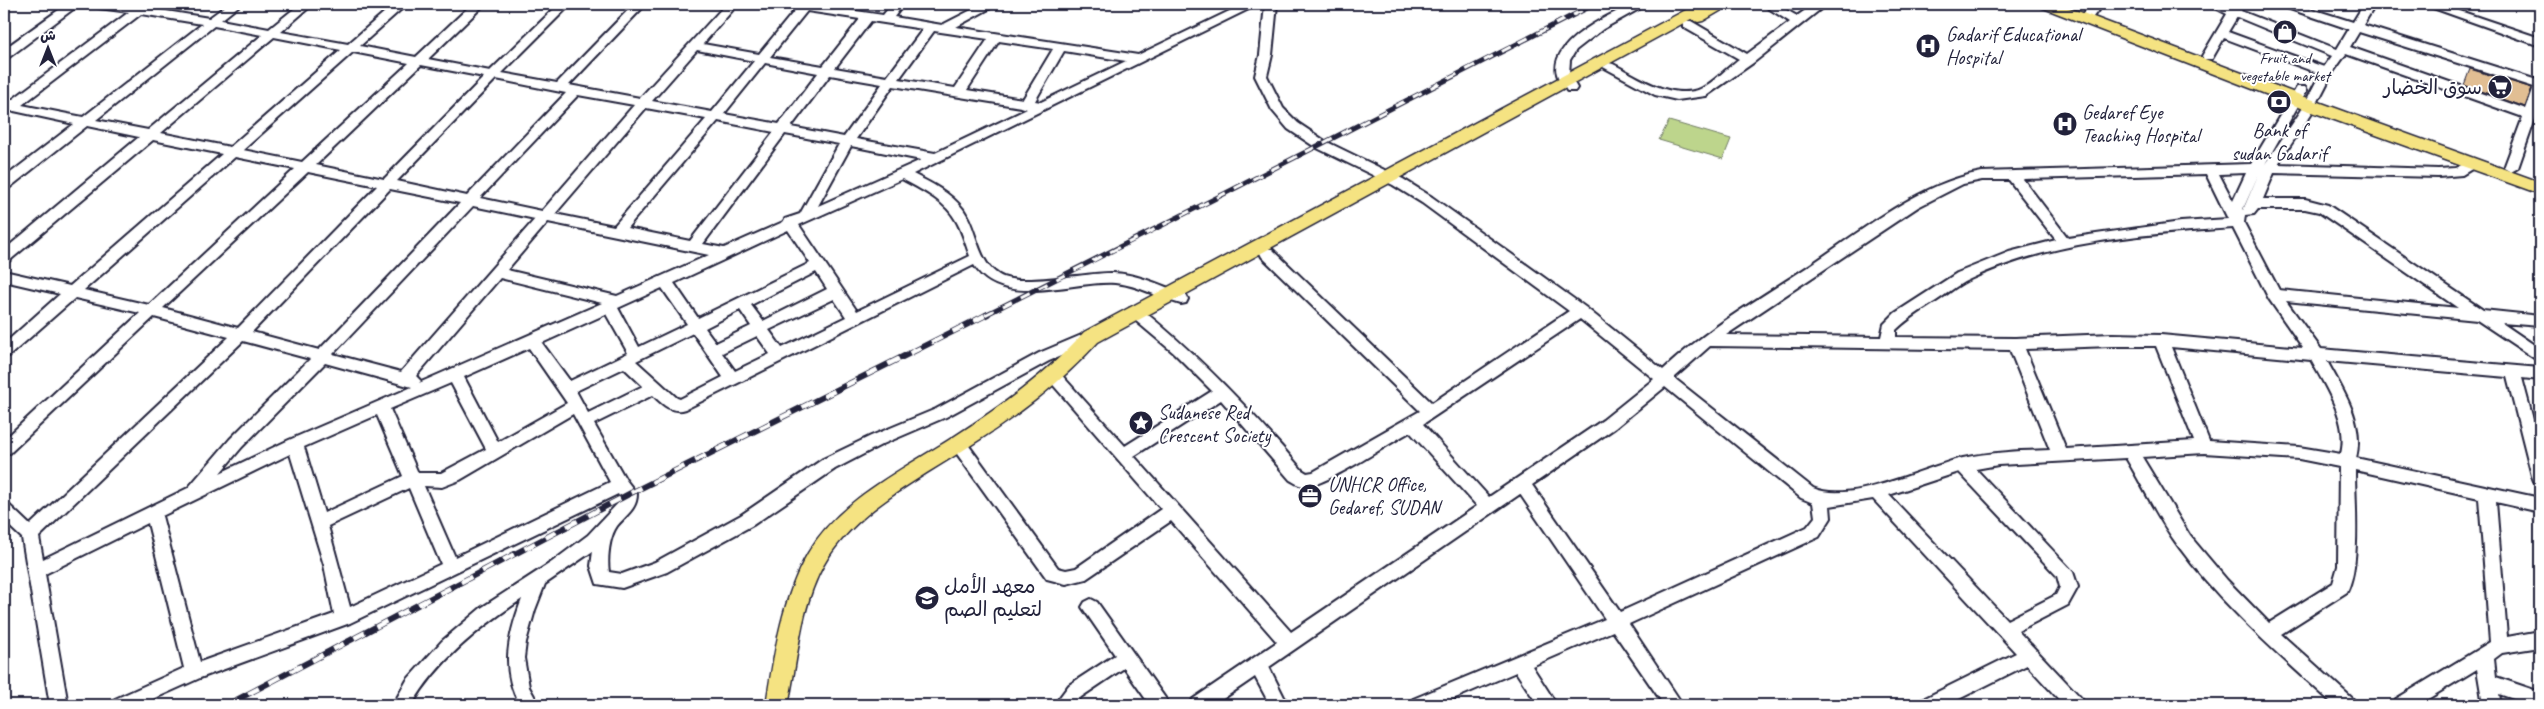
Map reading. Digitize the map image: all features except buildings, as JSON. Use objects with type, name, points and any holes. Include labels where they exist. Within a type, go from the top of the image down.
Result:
[{"type":"main road","points":[[778,705],[800,595],[815,560],[834,532],[864,506],[1053,376],[1085,344],[1568,84],[1707,4]]},
{"type":"main road","points":[[1568,84],[1609,67],[1725,4]]},
{"type":"main road","points":[[2046,4],[2091,12],[2473,164],[2540,188]]},
{"type":"main road","points":[[2066,4],[2208,56],[2298,94]]},
{"type":"main road","points":[[2313,100],[2540,179]]},
{"type":"main road","points":[[1175,296],[1267,253],[1392,179]]},
{"type":"street","points":[[4,55],[74,4]]},
{"type":"street","points":[[99,4],[143,7],[211,22],[492,76],[560,87],[848,143],[936,158]]},
{"type":"street","points":[[4,185],[235,4]]},
{"type":"street","points":[[4,257],[307,4]]},
{"type":"street","points":[[4,352],[401,4]]},
{"type":"street","points":[[4,449],[479,4]]},
{"type":"street","points":[[30,535],[240,334],[492,76],[566,4]]},
{"type":"street","points":[[560,87],[640,4]]},
{"type":"street","points":[[404,379],[543,217],[732,4]]},
{"type":"street","points":[[788,4],[1138,59]]},
{"type":"street","points":[[886,19],[898,4]]},
{"type":"street","points":[[806,216],[817,191],[848,143],[891,82],[937,28],[992,4]]},
{"type":"street","points":[[36,570],[296,444],[665,282],[790,222],[936,158],[1253,4]]},
{"type":"street","points":[[1271,4],[1266,55],[1261,76],[1269,96],[1278,110],[1293,126],[1320,144],[1392,179],[1427,200],[1580,312],[1806,493],[1821,499],[1837,500],[1876,492],[1962,466],[1998,459],[2204,447],[2299,453],[2348,462],[2540,505]]},
{"type":"street","points":[[1568,84],[1563,60],[1580,37],[1642,4]]},
{"type":"street","points":[[1768,4],[1797,21]]},
{"type":"street","points":[[1609,67],[1659,92],[1677,96],[1702,94],[1821,4]]},
{"type":"street","points":[[2214,4],[2237,8],[2342,52],[2530,115]]},
{"type":"street","points":[[2285,4],[2356,29],[2468,60],[2539,92],[2512,168]]},
{"type":"street","points":[[2238,220],[2236,209],[2262,168],[2313,100],[2327,72],[2342,52],[2370,4]]},
{"type":"street","points":[[2428,4],[2540,42]]},
{"type":"street","points":[[616,232],[808,6]]},
{"type":"street","points":[[7,108],[143,7]]},
{"type":"street","points":[[2208,56],[2237,8]]},
{"type":"street","points":[[694,247],[781,129],[827,72],[868,16]]},
{"type":"street","points":[[1687,24],[1748,60]]},
{"type":"street","points":[[2221,33],[2327,72]]},
{"type":"street","points":[[959,92],[995,37]]},
{"type":"street","points":[[695,46],[827,72],[959,92],[1026,105],[1042,106]]},
{"type":"street","points":[[1026,105],[1060,48]]},
{"type":"street","points":[[190,496],[236,443],[576,91]]},
{"type":"street","points":[[1888,340],[1888,328],[1891,323],[1962,277],[2014,256],[2065,243],[2238,220],[2254,204],[2262,168],[2298,94]]},
{"type":"street","points":[[7,108],[86,120],[308,166],[468,202],[724,253]]},
{"type":"street","points":[[1199,705],[1629,409],[1707,340],[1913,204],[1960,180],[2012,174],[2209,168],[2457,172],[2473,164]]},
{"type":"street","points":[[2209,168],[2238,220],[2274,295],[2316,354],[2343,406],[2352,433],[2348,462],[2346,566],[2341,587],[2269,632]]},
{"type":"street","points":[[902,173],[935,192],[958,212],[977,258],[994,279],[1011,284],[1053,282],[1093,277],[1117,278],[1138,282],[1175,296]]},
{"type":"street","points":[[2012,174],[2065,243]]},
{"type":"street","points":[[2254,204],[2305,204],[2323,208],[2540,356]]},
{"type":"street","points":[[790,222],[854,318]]},
{"type":"street","points":[[1267,253],[1431,412]]},
{"type":"street","points":[[614,304],[630,357],[654,387],[678,405],[733,380],[977,258]]},
{"type":"street","points":[[566,388],[819,265]]},
{"type":"street","points":[[496,272],[614,304]]},
{"type":"street","points":[[4,276],[153,311],[404,379],[432,384]]},
{"type":"street","points":[[665,282],[696,324],[733,380]]},
{"type":"street","points":[[713,351],[837,291]]},
{"type":"street","points":[[2274,295],[2540,321]]},
{"type":"street","points":[[742,302],[761,327],[779,356]]},
{"type":"street","points":[[1139,315],[1223,391],[1296,475],[1305,480],[1316,478],[1431,412],[1580,312]]},
{"type":"street","points":[[1707,340],[1888,340],[2015,344],[2112,340],[2161,341],[2540,374]]},
{"type":"street","points":[[402,705],[413,686],[448,647],[487,613],[594,540],[624,509],[630,499],[620,485],[566,388],[532,341]]},
{"type":"street","points":[[2161,341],[2204,447]]},
{"type":"street","points":[[608,524],[599,563],[599,572],[604,579],[622,581],[661,567],[747,520],[844,456],[941,413],[1044,357],[1085,344]]},
{"type":"street","points":[[2015,344],[2060,454]]},
{"type":"street","points":[[2513,372],[2540,476]]},
{"type":"street","points":[[455,375],[495,452]]},
{"type":"street","points":[[1053,376],[1290,644]]},
{"type":"street","points":[[586,422],[654,387]]},
{"type":"street","points":[[1123,455],[1223,391]]},
{"type":"street","points":[[319,523],[413,479],[442,480],[576,405]]},
{"type":"street","points":[[381,407],[452,567]]},
{"type":"street","points":[[1412,423],[1488,506]]},
{"type":"street","points":[[958,443],[1054,574],[1066,577],[1080,574],[1172,511]]},
{"type":"street","points":[[296,444],[332,565],[344,618]]},
{"type":"street","points":[[2130,450],[2183,540],[2204,566],[2269,632],[2347,705]]},
{"type":"street","points":[[1962,466],[2064,572],[2069,587],[2062,600],[2006,629]]},
{"type":"street","points":[[1522,483],[1674,705]]},
{"type":"street","points":[[121,705],[194,672],[344,618],[580,507],[620,485]]},
{"type":"street","points":[[1876,492],[2076,705]]},
{"type":"street","points":[[2487,492],[2499,646]]},
{"type":"street","points":[[1419,705],[1616,622],[1813,532],[1823,518],[1821,499]]},
{"type":"street","points":[[4,511],[30,535],[59,705]]},
{"type":"street","points":[[153,512],[194,672]]},
{"type":"street","points":[[530,705],[516,678],[514,654],[520,630],[539,579]]},
{"type":"street","points":[[1091,607],[1161,705]]},
{"type":"street","points":[[2402,705],[2499,646],[2540,639]]},
{"type":"street","points":[[1929,705],[2030,654]]},
{"type":"street","points":[[2484,655],[2492,705]]},
{"type":"street","points":[[1063,705],[1075,691],[1126,656]]},
{"type":"street","points":[[1520,663],[1548,705]]},
{"type":"street","points":[[1258,665],[1279,705]]},
{"type":"street","points":[[2488,682],[2540,700]]},
{"type":"green space","points":[[1669,121],[1731,139],[1723,159],[1659,140]]},
{"type":"railway","points":[[985,315],[1595,4]]},
{"type":"railway","points":[[227,705],[629,494],[988,314]]},
{"type":"place","name":"Fruit and vegetable market","points":[[2285,32]]},
{"type":"place","name":"Gadarif Educational Hospital","points":[[1928,46]]},
{"type":"place","name":"سوق الخضار","points":[[2500,87]]},
{"type":"place","name":"Bank of sudan Gadarif","points":[[2279,102]]},
{"type":"place","name":"Gedaref Eye Teaching Hospital","points":[[2065,124]]},
{"type":"place","name":"Sudanese Red Crescent Society","points":[[1141,423]]},
{"type":"place","name":"UNHCR Office, Gedaref, SUDAN","points":[[1310,496]]},
{"type":"place","name":"معهد الأمل لتعليم الصم","points":[[927,598]]}]
